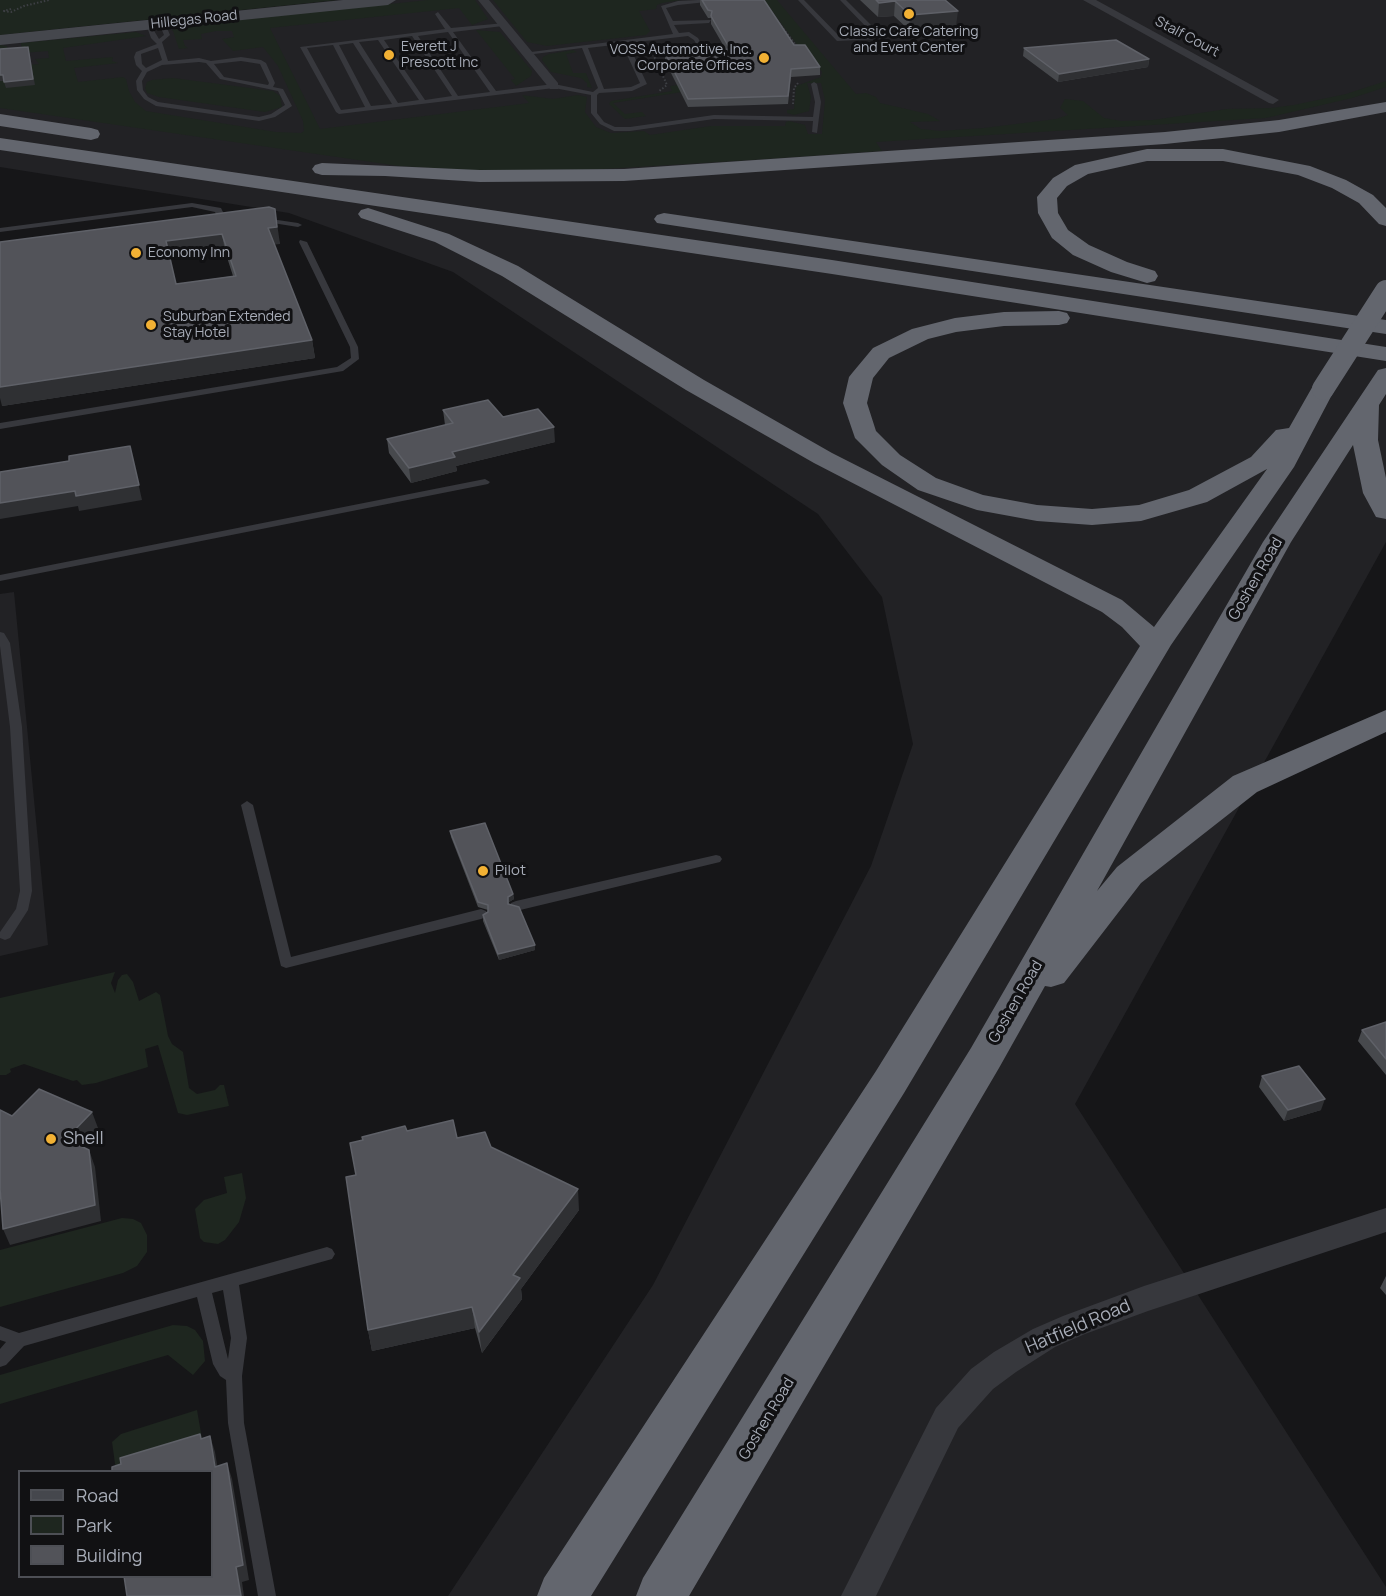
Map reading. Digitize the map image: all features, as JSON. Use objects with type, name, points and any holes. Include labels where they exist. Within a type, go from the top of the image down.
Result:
[{"type":"highway","points":[[322,169],[480,176],[624,175],[1165,138],[1279,126],[1386,107]]},
{"type":"highway","points":[[0,120],[105,136]]},
{"type":"highway","points":[[0,144],[1386,354]]},
{"type":"highway","points":[[1219,301],[1119,267],[1082,250],[1059,234],[1048,213],[1047,197],[1060,182],[1082,169],[1115,160],[1147,155],[1223,155],[1303,170],[1339,184],[1366,199],[1386,220]]},
{"type":"highway","points":[[299,165],[511,196]]},
{"type":"highway","points":[[236,178],[378,216],[442,238],[510,271],[695,385],[823,458],[1112,606],[1132,621],[1156,645]]},
{"type":"highway","points":[[641,215],[1386,327]]},
{"type":"highway","points":[[562,1596],[890,1082],[1156,645],[1281,466],[1320,393],[1386,291]]},
{"type":"highway","points":[[1205,326],[1054,318],[955,325],[920,334],[881,353],[861,377],[855,403],[864,433],[891,460],[927,484],[977,502],[1037,513],[1092,517],[1141,513],[1198,496],[1260,462],[1320,393]]},
{"type":"highway","name":"Goshen Road","points":[[661,1596],[985,1058],[1277,542],[1386,375]]},
{"type":"highway","points":[[1370,401],[1365,440],[1376,493],[1386,511]]},
{"type":"highway","points":[[985,1058],[1129,875],[1245,784],[1386,720]]},
{"type":"main road","name":"Hillegas Road","points":[[0,40],[388,0]]},
{"type":"street","points":[[483,0],[554,86]]},
{"type":"street","name":"Stalf Court","points":[[1088,0],[1273,100]]},
{"type":"street","name":"Hatfield Road","points":[[858,1596],[947,1418],[976,1386],[1005,1362],[1044,1338],[1074,1325],[1144,1299],[1386,1220]]},
{"type":"lane","points":[[676,36],[663,9],[666,5],[723,0]]},
{"type":"lane","points":[[801,0],[839,40],[880,37],[843,0]]},
{"type":"lane","points":[[438,14],[494,93]]},
{"type":"lane","points":[[670,23],[709,21]]},
{"type":"lane","points":[[155,24],[154,38],[160,44],[165,57],[165,61],[161,63]]},
{"type":"lane","points":[[155,24],[167,35],[160,44],[138,53],[137,57],[143,69],[139,81],[140,90],[146,98],[156,104],[235,117],[267,119],[290,106],[281,90],[222,78],[210,63]]},
{"type":"lane","points":[[503,24],[303,47],[339,112],[554,86],[597,93],[632,89],[644,84],[624,41]]},
{"type":"lane","points":[[414,34],[456,98]]},
{"type":"lane","points":[[526,53],[692,35],[707,58]]},
{"type":"lane","points":[[380,38],[423,102]]},
{"type":"lane","points":[[355,41],[396,105]]},
{"type":"lane","points":[[334,43],[369,108]]},
{"type":"lane","points":[[584,46],[597,93],[594,112],[602,123],[614,129],[630,129],[708,117],[816,119]]},
{"type":"lane","points":[[133,69],[143,69],[161,63],[199,60],[210,63],[241,59],[259,61],[263,63],[272,83],[270,87]]},
{"type":"lane","points":[[814,84],[818,96],[815,132]]},
{"type":"lane","points":[[0,230],[192,205],[218,210],[223,220]]},
{"type":"lane","points":[[212,221],[234,219]]},
{"type":"lane","points":[[255,219],[298,225]]},
{"type":"lane","points":[[0,426],[340,369],[355,359],[354,347],[303,242]]},
{"type":"lane","points":[[0,578],[485,482]]},
{"type":"lane","points":[[0,634],[5,643],[16,727],[26,853],[26,891],[22,910],[5,935]]},
{"type":"lane","points":[[247,805],[286,963],[481,914]]},
{"type":"lane","points":[[516,906],[716,859]]},
{"type":"lane","points":[[0,1360],[19,1340],[327,1254]]},
{"type":"lane","points":[[230,1281],[239,1338],[234,1376],[236,1423],[267,1596]]},
{"type":"lane","points":[[203,1288],[221,1364],[234,1376]]},
{"type":"lane","points":[[0,1334],[19,1340]]},
{"type":"path","points":[[11,9],[4,11],[11,12],[24,6],[49,0]]},
{"type":"path","points":[[778,21],[802,50]]},
{"type":"path","points":[[784,38],[790,37]]},
{"type":"path","points":[[651,50],[667,85],[657,93]]},
{"type":"path","points":[[791,109],[794,89],[802,82]]},
{"type":"path","points":[[784,89],[794,89]]},
{"type":"shaded area","points":[[338,0],[1386,0],[1386,542],[1075,1104],[1386,1587],[1386,1596],[448,1596],[653,1285],[871,866],[913,744],[882,597],[818,514],[453,272],[289,213],[0,167],[0,35]]},
{"type":"shaded area","points":[[14,592],[48,945],[0,956],[0,594]]},
{"type":"green space","points":[[0,0],[338,0],[0,35]]},
{"type":"green space","points":[[428,0],[475,0],[488,19],[472,25],[459,8],[270,28],[320,129],[529,103],[522,95],[553,99],[578,95],[587,97],[585,112],[596,127],[611,133],[644,131],[650,135],[711,126],[785,126],[789,121],[805,125],[808,134],[822,134],[825,100],[821,83],[807,83],[811,97],[809,111],[794,115],[787,113],[787,110],[794,109],[796,86],[821,77],[822,72],[807,51],[798,46],[764,0],[777,0],[856,94],[866,93],[876,97],[880,103],[928,114],[940,121],[910,122],[921,129],[940,131],[984,128],[1056,119],[1068,115],[1060,108],[1065,99],[1083,101],[1104,118],[1121,121],[1153,120],[1227,109],[1294,105],[1346,94],[1386,81],[1386,87],[1352,98],[1266,118],[876,142],[882,151],[587,170],[503,172],[399,166],[0,108],[0,45],[7,46],[9,66],[39,64],[35,59],[49,58],[48,51],[22,53],[21,43],[136,32],[146,36],[63,48],[66,61],[113,57],[112,61],[118,63],[74,68],[78,82],[123,77],[126,79],[135,102],[146,111],[276,132],[301,133],[304,131],[303,121],[278,66],[263,47],[233,51],[222,39],[234,37],[232,31],[216,31],[201,34],[202,39],[183,40],[188,48],[179,49],[173,31],[171,31],[182,26]]},
{"type":"green space","points":[[493,0],[681,0],[662,3],[657,5],[656,9],[639,11],[650,31],[646,35],[547,46],[527,42]]},
{"type":"green space","points":[[476,30],[500,32],[532,71],[531,76],[516,86],[511,80],[515,79]]},
{"type":"green space","points":[[573,50],[577,52],[566,54],[573,73],[586,73],[592,88],[587,87],[587,83],[581,78],[551,72],[542,60],[549,54]]},
{"type":"green space","points":[[173,78],[273,91],[280,96],[282,107],[265,112],[159,97],[147,93],[145,88],[147,82]]},
{"type":"green space","points":[[679,85],[688,91],[613,103],[625,114],[642,112],[646,116],[625,119],[609,104],[611,101],[672,91],[670,86]]},
{"type":"green space","points":[[115,972],[111,983],[115,993],[118,980],[122,975],[127,974],[133,982],[139,1001],[156,992],[160,995],[168,1036],[172,1044],[183,1052],[189,1088],[197,1094],[215,1090],[220,1085],[224,1085],[229,1106],[187,1115],[178,1113],[158,1045],[145,1049],[148,1067],[96,1083],[82,1085],[77,1080],[73,1081],[24,1064],[10,1069],[11,1072],[6,1075],[0,1075],[0,998]]},
{"type":"green space","points":[[242,1173],[246,1198],[239,1222],[225,1240],[218,1244],[204,1242],[200,1238],[195,1209],[204,1200],[227,1193],[224,1177]]},
{"type":"green space","points":[[122,1218],[133,1219],[141,1223],[147,1235],[147,1252],[137,1266],[123,1273],[0,1307],[0,1250]]},
{"type":"green space","points":[[173,1325],[187,1326],[195,1330],[203,1341],[205,1361],[193,1375],[168,1355],[0,1404],[0,1375]]},
{"type":"green space","points":[[197,1410],[204,1450],[116,1470],[112,1442],[121,1434]]},
{"type":"building","name":"VOSS Automotive, Inc. Corporate Offices","points":[[702,0],[764,0],[794,45],[805,45],[820,67],[791,69],[788,96],[688,99],[665,53],[702,51],[709,54],[711,51],[730,49],[711,16],[712,11],[708,10]]},
{"type":"building","points":[[876,0],[945,0],[958,11],[910,15],[895,1],[879,3]]},
{"type":"building","points":[[1116,40],[1149,59],[1059,74],[1024,48]]},
{"type":"building","points":[[28,47],[33,79],[4,82],[3,75],[0,75],[0,49]]},
{"type":"building","points":[[269,207],[275,209],[277,227],[268,228],[312,340],[0,387],[0,242]],"holes":[[[222,234],[236,276],[176,284],[166,241]]]},
{"type":"building","points":[[488,400],[503,417],[538,409],[554,427],[452,452],[455,457],[409,468],[387,439],[453,423],[443,410]]},
{"type":"building","points":[[130,446],[139,485],[76,496],[75,491],[0,503],[0,472],[69,461],[69,456]]},
{"type":"building","name":"Pilot","points":[[485,823],[513,894],[508,897],[508,904],[519,907],[535,945],[498,954],[483,915],[488,912],[488,905],[478,902],[450,831]]},
{"type":"building","points":[[1386,1022],[1386,1059],[1362,1030]]},
{"type":"building","points":[[1299,1066],[1325,1099],[1288,1110],[1262,1076]]},
{"type":"building","name":"Shell","points":[[39,1089],[92,1112],[66,1139],[89,1150],[95,1205],[3,1229],[0,1188],[0,1110],[12,1116]]},
{"type":"building","points":[[453,1120],[457,1138],[485,1132],[491,1147],[578,1189],[513,1275],[520,1278],[479,1332],[472,1307],[368,1330],[346,1177],[356,1175],[350,1143],[363,1140],[362,1137],[405,1126],[407,1131]]},
{"type":"building","points":[[200,1434],[201,1439],[210,1436],[215,1467],[227,1463],[243,1565],[236,1567],[241,1596],[127,1596],[124,1578],[213,1578],[213,1470],[112,1470],[112,1467],[121,1464],[120,1458]]},
{"type":"place","name":"Classic Cafe Catering and Event Center","points":[[909,14]]},
{"type":"place","name":"Everett J Prescott Inc","points":[[389,55]]},
{"type":"place","name":"VOSS Automotive, Inc. Corporate Offices","points":[[764,58]]},
{"type":"place","name":"Economy Inn","points":[[136,253]]},
{"type":"place","name":"Suburban Extended Stay Hotel","points":[[151,325]]},
{"type":"place","name":"Pilot","points":[[483,871]]},
{"type":"place","name":"Shell","points":[[51,1139]]}]
